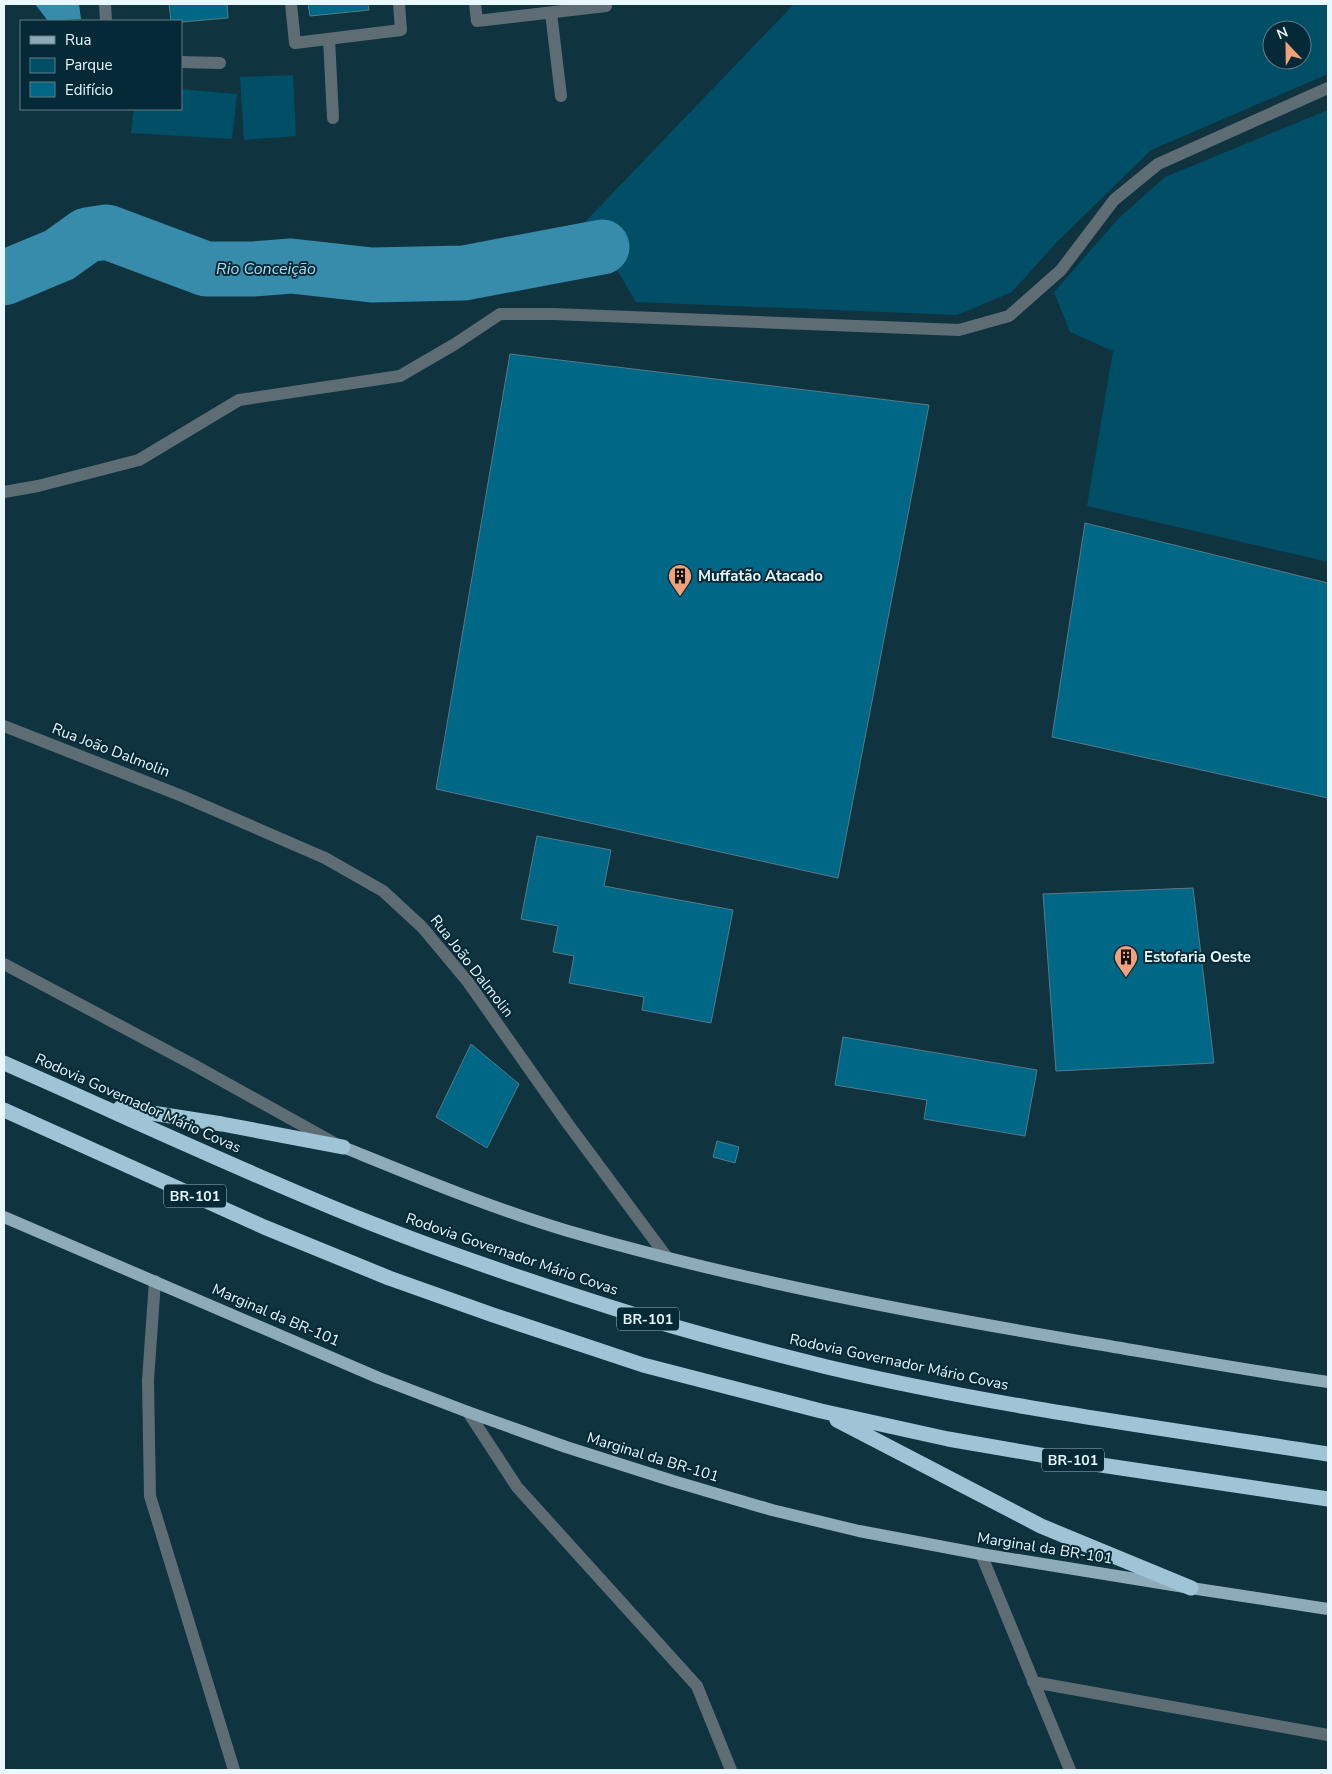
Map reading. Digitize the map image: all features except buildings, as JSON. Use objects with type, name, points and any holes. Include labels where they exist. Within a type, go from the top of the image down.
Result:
[{"type":"highway","name":"Rodovia Governador Mário Covas","points":[[4,1062],[367,1221],[458,1256],[556,1290],[648,1318],[827,1367],[907,1384],[1053,1410],[1328,1454]]},
{"type":"highway","points":[[97,1104],[222,1124],[343,1147]]},
{"type":"highway","name":"BR-101","points":[[4,1110],[264,1227],[389,1278],[493,1316],[643,1365],[820,1411],[948,1439],[1328,1499]]},
{"type":"highway","points":[[820,1411],[1041,1526],[1192,1588]]},
{"type":"main road","points":[[343,1147],[461,1194],[566,1230],[787,1285],[969,1322],[1328,1382]]},
{"type":"main road","name":"Marginal da BR-101","points":[[4,1217],[379,1378],[468,1412],[619,1464],[763,1507],[859,1531],[981,1554],[1328,1608]]},
{"type":"street","points":[[105,4],[106,20]]},
{"type":"street","points":[[291,4],[295,43],[401,30],[400,4]]},
{"type":"street","points":[[475,4],[477,21],[606,6],[605,4]]},
{"type":"street","points":[[551,13],[561,96]]},
{"type":"street","points":[[329,39],[333,118]]},
{"type":"street","points":[[182,62],[220,63]]},
{"type":"street","points":[[4,492],[38,486],[139,460],[239,400],[400,376],[455,344],[500,314],[554,314],[959,330],[1009,316],[1062,270],[1114,200],[1158,164],[1328,88]]},
{"type":"street","name":"Rua João Dalmolin","points":[[4,726],[182,796],[325,858],[383,891],[422,927],[468,982],[568,1124],[666,1256]]},
{"type":"street","points":[[4,964],[343,1147]]},
{"type":"street","points":[[155,1281],[148,1380],[150,1496],[234,1770]]},
{"type":"street","points":[[468,1412],[517,1487],[697,1686],[731,1770]]},
{"type":"street","points":[[981,1554],[1070,1770]]},
{"type":"street","points":[[1033,1682],[1328,1735]]},
{"type":"green space","points":[[794,4],[1328,4],[1328,74],[1151,150],[1055,244],[1012,292],[957,315],[636,302],[610,258],[584,223]]},
{"type":"green space","points":[[293,75],[296,136],[244,140],[240,77]]},
{"type":"green space","points":[[182,89],[237,94],[232,139],[131,133],[134,110],[182,110]]},
{"type":"green space","points":[[1328,110],[1328,562],[1087,506],[1113,351],[1070,332],[1054,292],[1118,219],[1165,177]]},
{"type":"shaded area","points":[[35,4],[79,4],[81,19],[47,20]]},
{"type":"waterway","name":"Rio Conceição","points":[[4,278],[59,255],[87,235],[107,232],[206,269],[253,269],[291,266],[372,275],[464,273],[602,247]]},
{"type":"place","name":"Muffatão Atacado","points":[[680,597]]},
{"type":"place","name":"Estofaria Oeste","points":[[1126,978]]}]
